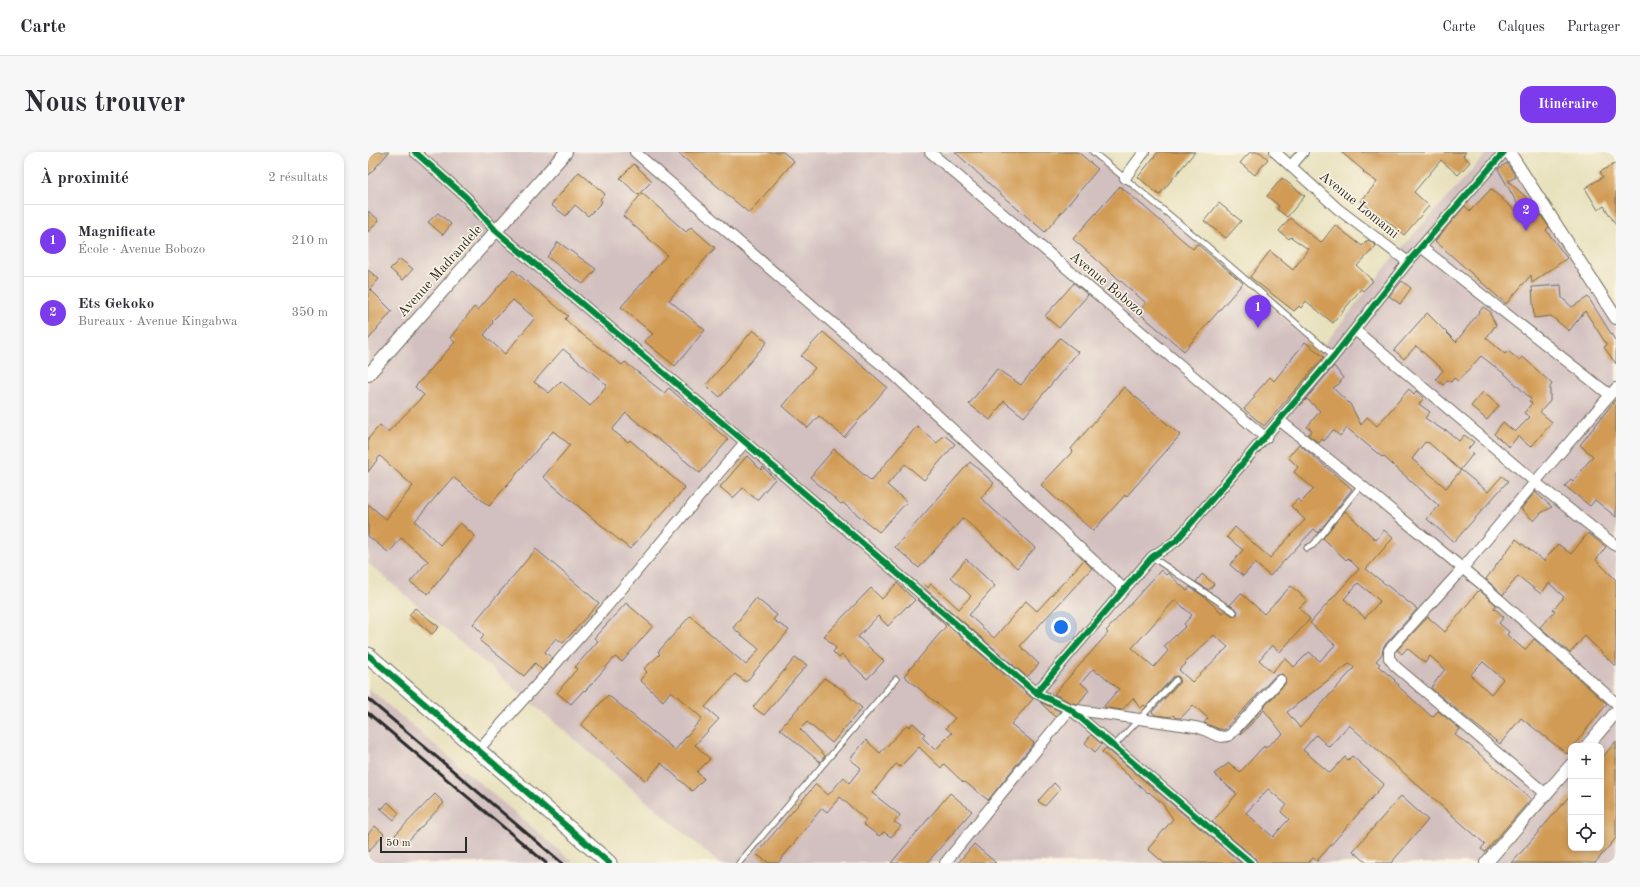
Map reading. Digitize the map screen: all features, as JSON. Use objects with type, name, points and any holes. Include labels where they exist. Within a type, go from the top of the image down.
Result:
[{"type":"main road","points":[[368,655],[609,863]]},
{"type":"street","points":[[415,152],[466,197],[496,231],[746,442],[1036,693],[1070,709],[1251,863]]},
{"type":"street","name":"Avenue Madrandele","points":[[368,374],[566,152]]},
{"type":"street","points":[[635,152],[891,372],[1124,589]]},
{"type":"street","name":"Avenue Bobozo","points":[[930,152],[1266,438]]},
{"type":"street","points":[[1125,178],[1144,152]]},
{"type":"street","name":"Avenue Lomami","points":[[1275,152],[1338,209],[1408,262]]},
{"type":"street","points":[[1291,166],[1303,152]]},
{"type":"street","points":[[1036,693],[1152,557],[1176,541],[1266,438],[1279,420],[1355,330],[1408,262],[1504,152]]},
{"type":"street","points":[[1509,152],[1616,318]]},
{"type":"street","points":[[1421,247],[1613,392],[1534,482],[1462,569],[1389,650],[1389,658],[1395,666],[1546,794]]},
{"type":"street","points":[[1355,330],[1534,482],[1616,546]]},
{"type":"street","points":[[1279,420],[1361,485],[1462,569],[1616,703]]},
{"type":"street","points":[[478,750],[605,609],[746,442]]},
{"type":"street","points":[[1070,709],[1203,728],[1218,738],[1230,735],[1280,680]]},
{"type":"street","points":[[945,863],[1070,709]]},
{"type":"street","points":[[1590,743],[1616,712]]},
{"type":"street","points":[[1486,863],[1568,768]]},
{"type":"lane","points":[[1094,152],[1207,246],[1334,356]]},
{"type":"lane","points":[[1307,548],[1313,545],[1361,485]]},
{"type":"lane","points":[[1152,557],[1234,612]]},
{"type":"lane","points":[[739,862],[896,679]]},
{"type":"lane","points":[[1114,746],[1176,680]]},
{"type":"shaded area","points":[[368,152],[1093,152],[1320,350],[1397,253],[1488,152],[1512,152],[1616,328],[1616,863],[719,863],[368,563]]},
{"type":"shaded area","points":[[368,688],[574,863],[368,863]]},
{"type":"building","points":[[368,152],[389,152],[368,176]]},
{"type":"building","points":[[677,152],[783,152],[794,161],[749,213]]},
{"type":"building","points":[[955,152],[1078,152],[1098,169],[1045,232],[1007,200]]},
{"type":"building","points":[[1158,152],[1195,152],[1159,195],[1138,177]]},
{"type":"building","points":[[1250,152],[1260,152],[1268,159],[1255,175],[1240,163]]},
{"type":"building","points":[[1341,152],[1466,152],[1463,156],[1470,162],[1458,175],[1441,160],[1414,192],[1429,206],[1404,235],[1385,219],[1384,221],[1361,201],[1377,182],[1363,172],[1364,171]]},
{"type":"building","points":[[1507,163],[1516,177],[1508,181],[1527,198],[1519,207],[1498,169]]},
{"type":"building","points":[[1616,163],[1616,225],[1604,206],[1598,210],[1585,188],[1603,177],[1600,172]]},
{"type":"building","points":[[634,164],[652,181],[638,195],[620,178]]},
{"type":"building","points":[[579,172],[605,194],[600,199],[602,202],[588,216],[575,205],[566,216],[551,205]]},
{"type":"building","points":[[1282,178],[1305,196],[1287,217],[1277,209],[1279,206],[1267,196]]},
{"type":"building","points":[[1120,186],[1193,249],[1197,244],[1243,283],[1184,351],[1138,312],[1146,303],[1073,239]]},
{"type":"building","points":[[1491,189],[1528,222],[1538,212],[1549,227],[1546,230],[1567,258],[1532,283],[1531,275],[1506,304],[1435,241],[1465,206],[1470,211]]},
{"type":"building","points":[[642,193],[686,232],[691,227],[715,248],[669,300],[705,330],[675,366],[644,341],[653,334],[621,307],[667,255],[623,216]]},
{"type":"building","points":[[1219,203],[1241,221],[1226,238],[1204,221]]},
{"type":"building","points":[[368,211],[379,220],[368,232]]},
{"type":"building","points":[[438,213],[451,224],[443,235],[428,222]]},
{"type":"building","points":[[1290,218],[1321,243],[1335,225],[1362,246],[1368,240],[1376,246],[1357,266],[1373,281],[1363,291],[1361,289],[1333,323],[1306,301],[1301,308],[1299,306],[1294,311],[1250,277],[1270,251],[1293,270],[1308,249],[1291,237],[1289,239],[1279,231]]},
{"type":"building","points":[[558,242],[596,269],[583,284],[547,257]]},
{"type":"building","points":[[400,259],[413,269],[403,280],[390,269]]},
{"type":"building","points":[[368,270],[379,279],[370,289],[392,311],[368,340]]},
{"type":"building","points":[[513,270],[568,316],[565,319],[578,331],[622,365],[625,362],[664,393],[669,388],[728,440],[700,473],[626,413],[612,430],[628,442],[630,440],[685,488],[630,549],[543,477],[570,445],[553,431],[489,506],[453,477],[415,521],[440,545],[460,523],[475,536],[428,594],[410,582],[428,561],[401,538],[389,553],[368,536],[368,504],[386,519],[413,486],[380,456],[368,472],[368,439],[380,425],[388,432],[424,395],[415,387],[455,342],[450,338],[474,307],[478,310]],"holes":[[[513,300],[535,318],[505,354],[484,335],[493,323],[492,321]],[[563,349],[607,385],[590,406],[561,381],[549,393],[534,382]]]},
{"type":"building","points":[[1402,281],[1411,288],[1400,304],[1389,296]]},
{"type":"building","points":[[1074,283],[1088,295],[1059,328],[1045,316]]},
{"type":"building","points":[[1561,285],[1562,298],[1572,307],[1588,297],[1615,340],[1616,339],[1616,364],[1604,347],[1607,345],[1585,311],[1569,331],[1551,316],[1534,318],[1532,287]]},
{"type":"building","points":[[1483,307],[1491,312],[1490,314],[1496,325],[1486,338],[1505,354],[1508,351],[1519,360],[1523,357],[1552,384],[1550,387],[1550,401],[1540,412],[1552,422],[1532,446],[1529,446],[1518,436],[1509,447],[1494,434],[1503,422],[1515,432],[1530,417],[1524,413],[1532,403],[1529,401],[1531,399],[1506,375],[1481,356],[1458,381],[1454,378],[1451,382],[1447,380],[1443,385],[1436,379],[1443,370],[1416,346],[1404,359],[1394,350],[1427,313],[1456,342]]},
{"type":"building","points":[[753,330],[767,342],[720,397],[706,385]]},
{"type":"building","points":[[823,332],[887,387],[844,437],[819,416],[808,428],[783,406],[815,368],[801,356]]},
{"type":"building","points":[[1060,338],[1078,352],[1024,417],[1004,401],[990,420],[969,404],[997,369],[1021,385]]},
{"type":"building","points":[[1305,342],[1324,357],[1264,426],[1244,409],[1255,397],[1253,396],[1270,377],[1274,381]]},
{"type":"building","points":[[1334,366],[1343,378],[1339,384],[1333,388],[1350,404],[1361,425],[1367,417],[1377,426],[1409,389],[1414,394],[1416,391],[1424,398],[1419,404],[1430,412],[1425,418],[1445,431],[1446,430],[1459,441],[1464,435],[1474,442],[1468,449],[1473,454],[1460,470],[1428,442],[1425,442],[1412,459],[1446,488],[1461,470],[1488,492],[1502,476],[1508,481],[1454,542],[1427,519],[1439,506],[1383,456],[1382,457],[1347,428],[1340,436],[1333,430],[1324,441],[1322,439],[1319,443],[1308,435],[1312,430],[1307,427],[1320,411],[1307,399],[1300,406]]},
{"type":"building","points":[[1124,387],[1180,435],[1126,497],[1125,495],[1093,531],[1041,485],[1073,451],[1071,449]]},
{"type":"building","points":[[1483,392],[1499,406],[1487,420],[1471,406]]},
{"type":"building","points":[[1616,399],[1616,517],[1595,500],[1590,506],[1565,486],[1571,479],[1573,481],[1593,456],[1580,445]]},
{"type":"building","points":[[917,426],[937,443],[944,435],[955,444],[924,480],[905,464],[887,485],[907,502],[879,532],[843,503],[841,504],[810,477],[834,449],[871,481]]},
{"type":"building","points":[[1299,444],[1352,489],[1318,533],[1314,529],[1270,576],[1255,563],[1243,576],[1230,565],[1243,550],[1227,537],[1235,527],[1270,558],[1305,520],[1291,506],[1298,499],[1301,502],[1314,489],[1294,472],[1298,467],[1288,457]]},
{"type":"building","points":[[747,456],[761,470],[763,467],[775,479],[757,500],[743,488],[733,498],[720,487]]},
{"type":"building","points":[[970,462],[994,483],[981,498],[1035,548],[1017,568],[963,518],[919,568],[895,547]]},
{"type":"building","points":[[1535,492],[1552,507],[1541,513],[1534,521],[1521,509]]},
{"type":"building","points":[[1345,511],[1376,540],[1384,530],[1393,538],[1366,569],[1417,609],[1384,646],[1382,654],[1376,661],[1380,664],[1378,666],[1395,680],[1394,681],[1399,685],[1398,686],[1432,717],[1438,711],[1460,729],[1455,735],[1469,745],[1531,799],[1485,852],[1481,849],[1485,844],[1349,725],[1329,747],[1316,735],[1303,750],[1330,773],[1345,757],[1348,760],[1352,756],[1384,784],[1317,861],[1313,858],[1308,863],[1257,863],[1255,858],[1212,822],[1237,794],[1214,774],[1229,763],[1240,772],[1264,746],[1265,748],[1283,734],[1264,710],[1241,734],[1240,733],[1285,684],[1286,678],[1282,674],[1275,676],[1224,730],[1204,723],[1208,718],[1193,705],[1181,718],[1176,718],[1173,715],[1171,717],[1155,715],[1152,712],[1179,683],[1180,678],[1177,676],[1173,677],[1146,707],[1144,705],[1140,708],[1133,698],[1122,710],[1107,708],[1104,706],[1119,689],[1093,669],[1081,683],[1089,690],[1078,704],[1072,703],[1054,694],[1108,633],[1106,631],[1161,570],[1166,575],[1168,573],[1187,591],[1190,587],[1203,596],[1222,613],[1225,610],[1233,616],[1237,615],[1238,611],[1230,605],[1241,593],[1264,614],[1291,586],[1307,600],[1299,608],[1310,619],[1280,652],[1272,645],[1259,660],[1272,672],[1285,658],[1294,667],[1309,652],[1320,661],[1335,645],[1310,623],[1359,569],[1348,558],[1346,560],[1323,538]],"holes":[[[1358,583],[1380,601],[1365,618],[1344,599]],[[1175,600],[1192,615],[1184,624],[1186,626],[1164,646],[1168,651],[1154,667],[1132,648]],[[1214,635],[1228,647],[1192,682],[1179,670],[1186,664],[1185,663]],[[1350,663],[1354,668],[1300,728],[1287,712]],[[1268,789],[1287,805],[1281,812],[1289,819],[1273,837],[1246,813]]]},
{"type":"building","points":[[1588,533],[1606,547],[1596,560],[1616,580],[1616,667],[1585,636],[1570,653],[1540,627],[1555,611],[1553,610],[1564,597],[1549,583],[1541,594],[1518,576],[1503,595],[1486,579],[1516,539],[1544,561],[1558,544],[1571,554]]},
{"type":"building","points":[[536,549],[599,603],[563,643],[556,638],[545,652],[552,658],[542,670],[535,663],[524,676],[480,641],[484,635],[473,624]]},
{"type":"building","points":[[966,559],[995,586],[969,615],[994,638],[1026,601],[1037,611],[1084,560],[1092,568],[1020,646],[1039,664],[1027,677],[923,587],[925,585],[928,588],[931,584],[959,609],[971,596],[951,577]]},
{"type":"building","points":[[1202,574],[1214,584],[1209,590],[1196,582]]},
{"type":"building","points":[[897,583],[915,600],[908,607],[907,606],[888,626],[878,616],[858,637],[884,661],[867,679],[842,655],[839,658],[833,652],[836,648],[824,636],[871,588],[882,599]]},
{"type":"building","points":[[1479,590],[1496,605],[1494,608],[1504,617],[1499,623],[1509,632],[1507,635],[1525,650],[1534,639],[1607,704],[1575,743],[1568,743],[1567,754],[1521,718],[1500,744],[1431,688],[1445,669],[1430,656],[1425,663],[1407,648],[1402,654],[1397,650],[1428,617],[1445,632]],"holes":[[[1483,662],[1503,679],[1491,694],[1470,675]]]},
{"type":"building","points":[[756,598],[777,615],[773,620],[789,630],[746,682],[735,674],[705,707],[719,719],[695,745],[710,759],[697,772],[704,779],[692,791],[661,763],[646,781],[581,725],[608,695],[675,750],[702,718],[671,691],[663,701],[640,680],[647,672],[644,669],[660,654],[658,652],[690,616],[746,665],[759,649],[733,628]]},
{"type":"building","points":[[917,599],[1033,699],[1011,724],[1034,743],[988,800],[965,782],[964,783],[944,764],[941,768],[919,747],[900,767],[896,764],[872,793],[900,815],[894,822],[901,826],[891,837],[884,832],[879,836],[863,824],[866,820],[840,797],[827,812],[822,808],[778,863],[769,863],[756,854],[816,784],[828,795],[844,777],[849,783],[861,768],[850,759],[866,740],[880,753],[907,725],[909,727],[913,723],[925,734],[922,737],[935,750],[952,733],[946,728],[955,718],[904,676],[946,626]]},
{"type":"building","points":[[626,603],[653,626],[622,662],[615,657],[585,691],[584,690],[571,704],[557,693],[577,669],[575,667],[598,641],[594,638]]},
{"type":"building","points":[[415,608],[439,627],[432,634],[409,615]]},
{"type":"building","points":[[795,658],[807,665],[764,715],[753,707]]},
{"type":"building","points":[[824,678],[846,692],[845,693],[862,708],[832,743],[807,722],[800,729],[825,756],[820,762],[780,729]]},
{"type":"building","points":[[1040,702],[1060,711],[1055,717]]},
{"type":"building","points":[[1091,735],[1102,744],[1095,752],[1085,743]]},
{"type":"building","points":[[1616,741],[1616,838],[1595,863],[1512,863],[1568,798],[1568,851],[1604,851],[1604,755]]},
{"type":"building","points":[[1106,748],[1241,863],[1164,863],[1148,849],[1173,819],[1163,804],[1149,792],[1148,793],[1102,752]]},
{"type":"building","points":[[1054,783],[1060,789],[1045,806],[1038,801]]},
{"type":"building","points":[[950,793],[972,811],[927,863],[891,863]]},
{"type":"building","points":[[435,794],[444,803],[405,844],[395,835]]},
{"type":"building","points":[[1401,796],[1428,820],[1391,863],[1367,863],[1353,851]]},
{"type":"building","points":[[388,802],[399,813],[394,820],[380,808],[383,808]]},
{"type":"building","points":[[375,826],[384,834],[368,852],[368,834]]},
{"type":"building","points":[[974,844],[996,863],[958,863]]},
{"type":"railway","points":[[368,699],[562,863]]},
{"type":"railway","points":[[368,713],[546,863]]},
{"type":"cycle path","points":[[415,152],[466,197],[496,231],[745,442],[1036,693],[1070,709],[1251,863]]},
{"type":"cycle path","points":[[1036,693],[1152,557],[1176,541],[1334,356],[1408,262],[1504,152]]},
{"type":"cycle path","points":[[368,655],[609,863]]},
{"type":"place","name":"Ets Gekoko","points":[[1526,231]]},
{"type":"place","name":"Magnificate","points":[[1258,328]]}]
